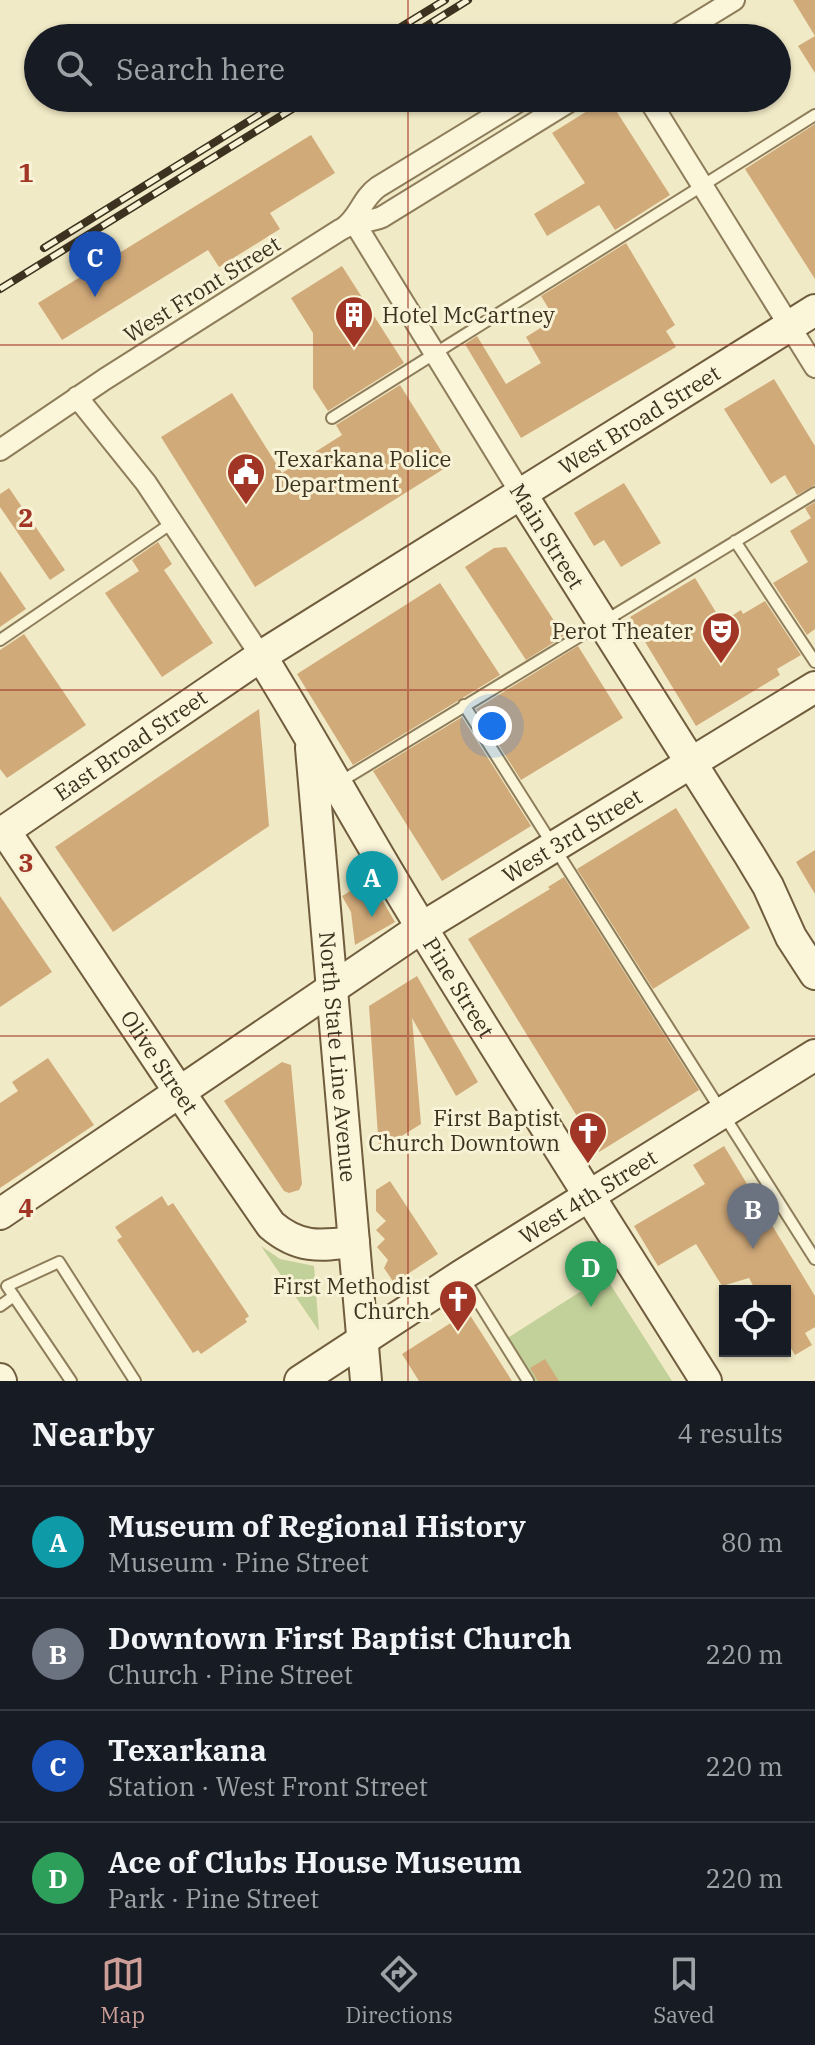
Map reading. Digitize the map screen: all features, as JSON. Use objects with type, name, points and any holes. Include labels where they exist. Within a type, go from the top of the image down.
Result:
[{"type":"street","points":[[695,24],[734,0]]},
{"type":"street","name":"West Front Street","points":[[354,222],[360,204],[370,192],[501,112]]},
{"type":"street","name":"West Front Street","points":[[0,450],[77,397],[354,222],[382,217],[552,112]]},
{"type":"street","points":[[657,112],[703,185],[803,317],[815,367]]},
{"type":"street","name":"Main Street","points":[[354,222],[600,622],[768,886],[791,937],[815,974]]},
{"type":"street","name":"West Broad Street","points":[[261,656],[803,317]]},
{"type":"street","name":"Pine Street","points":[[77,397],[146,483],[261,656],[310,734],[335,785],[421,928],[706,1381]]},
{"type":"street","name":"East Broad Street","points":[[2,829],[261,656]]},
{"type":"street","name":"West 3rd Street","points":[[0,1214],[421,928],[815,687]]},
{"type":"street","name":"North State Line Avenue","points":[[310,734],[366,1381]]},
{"type":"street","name":"Olive Street","points":[[2,829],[271,1225],[286,1237],[303,1244],[354,1242]]},
{"type":"street","name":"West 4th Street","points":[[300,1381],[462,1275],[815,1055]]},
{"type":"lane","points":[[332,418],[815,115]]},
{"type":"lane","points":[[335,785],[815,493]]},
{"type":"lane","points":[[0,640],[172,523]]},
{"type":"lane","points":[[735,541],[815,662]]},
{"type":"lane","points":[[464,705],[815,1259]]},
{"type":"lane","points":[[71,1381],[7,1286],[59,1262],[135,1381]]},
{"type":"lane","points":[[462,1275],[528,1381]]},
{"type":"lane","points":[[0,1306],[14,1296]]},
{"type":"green space","points":[[261,1246],[280,1259],[314,1266],[319,1331]]},
{"type":"green space","points":[[605,1276],[672,1381],[532,1381],[506,1339]]},
{"type":"building","points":[[793,0],[815,0],[815,36]]},
{"type":"building","points":[[815,36],[815,73],[798,46]]},
{"type":"building","points":[[586,112],[617,112],[670,195],[615,230],[599,205],[547,236],[534,214],[585,183],[552,133]]},
{"type":"building","points":[[815,124],[815,279],[745,169]]},
{"type":"building","points":[[311,135],[335,173],[270,213],[280,229],[219,267],[208,250],[62,340],[38,303]]},
{"type":"building","points":[[626,243],[675,325],[666,331],[676,347],[521,438],[465,344],[477,336],[506,384],[541,363],[526,337],[555,319],[541,296]]},
{"type":"building","name":"Hotel McCartney","points":[[342,266],[404,363],[328,411],[313,388],[313,333],[291,298]]},
{"type":"building","points":[[774,379],[815,446],[815,485],[797,495],[785,475],[771,484],[724,409]]},
{"type":"building","points":[[400,385],[450,465],[255,587],[161,437],[232,393],[282,473],[342,435],[336,425]]},
{"type":"building","points":[[624,483],[661,543],[621,567],[604,540],[594,546],[574,513]]},
{"type":"building","points":[[9,488],[65,570],[50,580],[0,507],[0,494]]},
{"type":"building","points":[[815,502],[815,629],[807,635],[773,583],[808,562],[790,531],[811,518],[805,508]]},
{"type":"building","points":[[158,542],[172,564],[164,570],[213,643],[162,677],[105,593],[139,571],[132,560]]},
{"type":"building","points":[[506,547],[564,636],[526,660],[465,567],[494,548]]},
{"type":"building","points":[[0,571],[26,609],[0,627]]},
{"type":"building","name":"Perot Theater","points":[[695,578],[722,622],[741,610],[743,614],[765,601],[801,655],[777,669],[780,675],[696,726],[630,617]]},
{"type":"building","points":[[440,583],[500,675],[353,765],[297,674]]},
{"type":"building","points":[[24,634],[86,725],[7,778],[0,769],[0,650]]},
{"type":"building","points":[[578,646],[623,718],[521,780],[476,709]]},
{"type":"building","points":[[259,709],[269,826],[113,932],[55,847]]},
{"type":"building","points":[[462,717],[531,826],[442,881],[373,771]]},
{"type":"building","points":[[676,808],[750,928],[653,989],[577,869]]},
{"type":"building","points":[[815,850],[815,894],[796,862]]},
{"type":"building","points":[[564,877],[699,1090],[599,1152],[468,939],[550,889],[548,887]]},
{"type":"building","points":[[370,879],[395,922],[355,945],[351,912],[342,896]]},
{"type":"building","points":[[0,896],[52,972],[0,1007]]},
{"type":"building","points":[[417,976],[478,1082],[456,1096],[412,1018],[421,1124],[379,1150],[369,1006]]},
{"type":"building","points":[[48,1058],[94,1125],[0,1188],[0,1103],[18,1091],[12,1082]]},
{"type":"building","points":[[282,1062],[291,1065],[302,1184],[299,1190],[289,1193],[284,1191],[224,1101]]},
{"type":"building","points":[[724,1146],[815,1296],[815,1327],[805,1333],[812,1345],[795,1355],[791,1348],[791,1285],[753,1285],[749,1278],[721,1285],[696,1244],[658,1266],[634,1226],[705,1184],[693,1165]]},
{"type":"building","points":[[390,1181],[438,1254],[394,1283],[384,1268],[388,1260],[377,1247],[385,1239],[376,1230],[386,1221],[376,1211],[376,1190]]},
{"type":"building","points":[[162,1196],[168,1206],[173,1203],[249,1316],[245,1319],[247,1322],[201,1354],[198,1350],[193,1353],[117,1240],[122,1237],[115,1227]]},
{"type":"building","name":"First Methodist Church","points":[[468,1312],[512,1381],[419,1381],[402,1354]]},
{"type":"building","points":[[545,1359],[559,1381],[538,1381],[530,1368]]},
{"type":"railway","points":[[406,24],[445,0]]},
{"type":"railway","points":[[429,24],[468,0]]},
{"type":"railway","points":[[44,248],[263,112]]},
{"type":"railway","points":[[0,289],[287,112]]},
{"type":"place","name":"Texarkana","points":[[95,297]]},
{"type":"place","name":"Hotel McCartney","points":[[354,349]]},
{"type":"place","name":"Texarkana Police Department","points":[[246,506]]},
{"type":"place","name":"Perot Theater","points":[[721,665]]},
{"type":"place","name":"Museum of Regional History","points":[[372,917]]},
{"type":"place","name":"First Baptist Church Downtown","points":[[588,1165]]},
{"type":"place","name":"Downtown First Baptist Church","points":[[753,1249]]},
{"type":"place","name":"Ace of Clubs House Museum","points":[[591,1307]]},
{"type":"place","name":"First Methodist Church","points":[[458,1333]]}]
